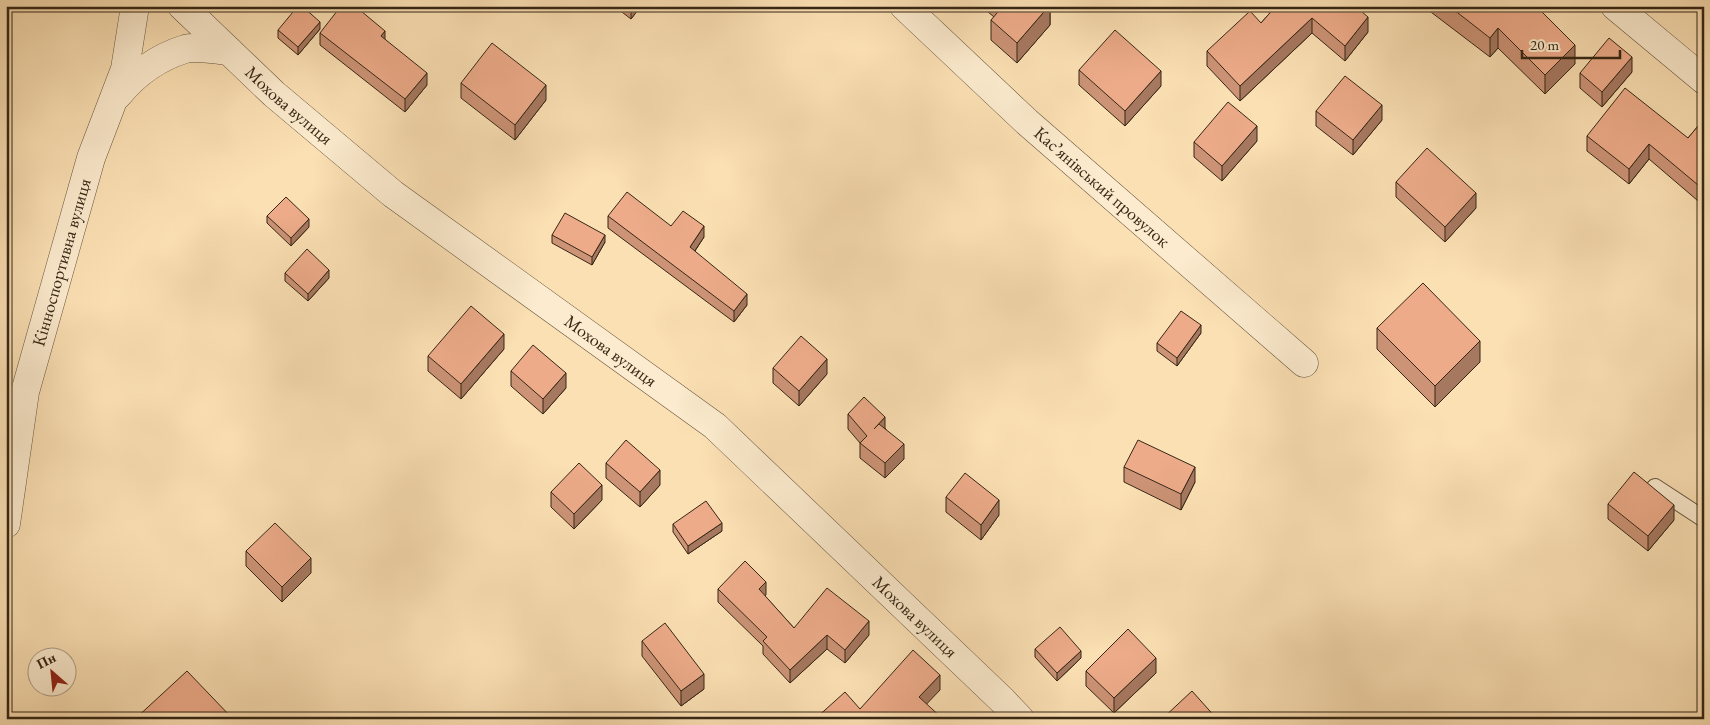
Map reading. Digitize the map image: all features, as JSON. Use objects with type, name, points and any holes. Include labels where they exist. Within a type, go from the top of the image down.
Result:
[{"type":"street","name":"Кінноспортивна вулиця","points":[[6,524],[25,392],[91,158],[125,69],[136,6]]},
{"type":"street","name":"Мохова вулиця","points":[[182,6],[274,94],[393,194],[714,426],[1020,719]]},
{"type":"street","name":"Касʼянівський провулок","points":[[904,6],[1027,122],[1304,363]]},
{"type":"street","points":[[1615,6],[1704,80]]},
{"type":"street","points":[[112,102],[132,78],[158,61],[187,48],[228,50]]},
{"type":"lane","points":[[1655,487],[1704,519]]},
{"type":"building","points":[[298,6],[302,6],[320,22],[298,47],[278,30]]},
{"type":"building","points":[[341,6],[355,6],[385,31],[381,36],[427,73],[405,99],[320,33]]},
{"type":"building","points":[[1003,6],[1049,6],[1017,43],[991,20]]},
{"type":"building","points":[[1276,6],[1355,6],[1368,17],[1345,46],[1312,18],[1240,86],[1207,51],[1250,11],[1261,23]]},
{"type":"building","points":[[1449,6],[1536,6],[1575,45],[1545,75],[1498,28],[1490,38]]},
{"type":"building","points":[[1115,30],[1161,71],[1125,111],[1079,70]]},
{"type":"building","points":[[1609,38],[1632,57],[1602,92],[1580,73]]},
{"type":"building","points":[[492,43],[546,85],[515,125],[461,83]]},
{"type":"building","points":[[1345,76],[1382,105],[1353,140],[1316,111]]},
{"type":"building","points":[[1625,88],[1688,138],[1704,119],[1704,190],[1649,144],[1629,169],[1587,136]]},
{"type":"building","points":[[1228,102],[1257,126],[1222,166],[1194,142]]},
{"type":"building","points":[[1427,148],[1476,193],[1445,227],[1396,182]]},
{"type":"building","points":[[627,192],[671,226],[683,211],[704,226],[690,247],[747,294],[734,311],[608,216]]},
{"type":"building","points":[[286,197],[309,219],[291,238],[267,216]]},
{"type":"building","points":[[565,213],[605,235],[592,257],[552,235]]},
{"type":"building","points":[[307,249],[329,270],[308,294],[285,273]]},
{"type":"building","points":[[1423,283],[1480,341],[1435,386],[1377,328]]},
{"type":"building","points":[[471,306],[504,334],[461,384],[428,356]]},
{"type":"building","points":[[1181,311],[1201,325],[1177,358],[1157,343]]},
{"type":"building","points":[[801,336],[827,359],[799,391],[773,368]]},
{"type":"building","points":[[533,345],[566,373],[543,399],[511,371]]},
{"type":"building","points":[[864,397],[885,417],[874,429],[879,424],[904,444],[885,463],[860,443],[867,436],[848,414]]},
{"type":"building","points":[[626,440],[660,470],[640,492],[606,463]]},
{"type":"building","points":[[1138,440],[1195,467],[1181,494],[1124,467]]},
{"type":"building","points":[[579,463],[602,485],[574,514],[551,492]]},
{"type":"building","points":[[1634,472],[1674,505],[1648,536],[1608,504]]},
{"type":"building","points":[[965,473],[999,500],[981,525],[946,497]]},
{"type":"building","points":[[706,501],[722,523],[688,546],[673,524]]},
{"type":"building","points":[[275,523],[311,558],[282,587],[246,551]]},
{"type":"building","points":[[745,561],[766,582],[759,589],[794,628],[827,588],[869,621],[845,650],[827,635],[790,670],[763,641],[767,637],[718,589]]},
{"type":"building","points":[[665,623],[704,674],[681,691],[642,641]]},
{"type":"building","points":[[1060,627],[1081,651],[1057,673],[1035,649]]},
{"type":"building","points":[[1128,629],[1156,658],[1114,698],[1086,671]]},
{"type":"building","points":[[913,650],[940,675],[919,697],[943,719],[815,719],[845,692],[860,709]]},
{"type":"building","points":[[187,671],[233,719],[135,719]]},
{"type":"building","points":[[1192,691],[1217,719],[1162,719]]}]
